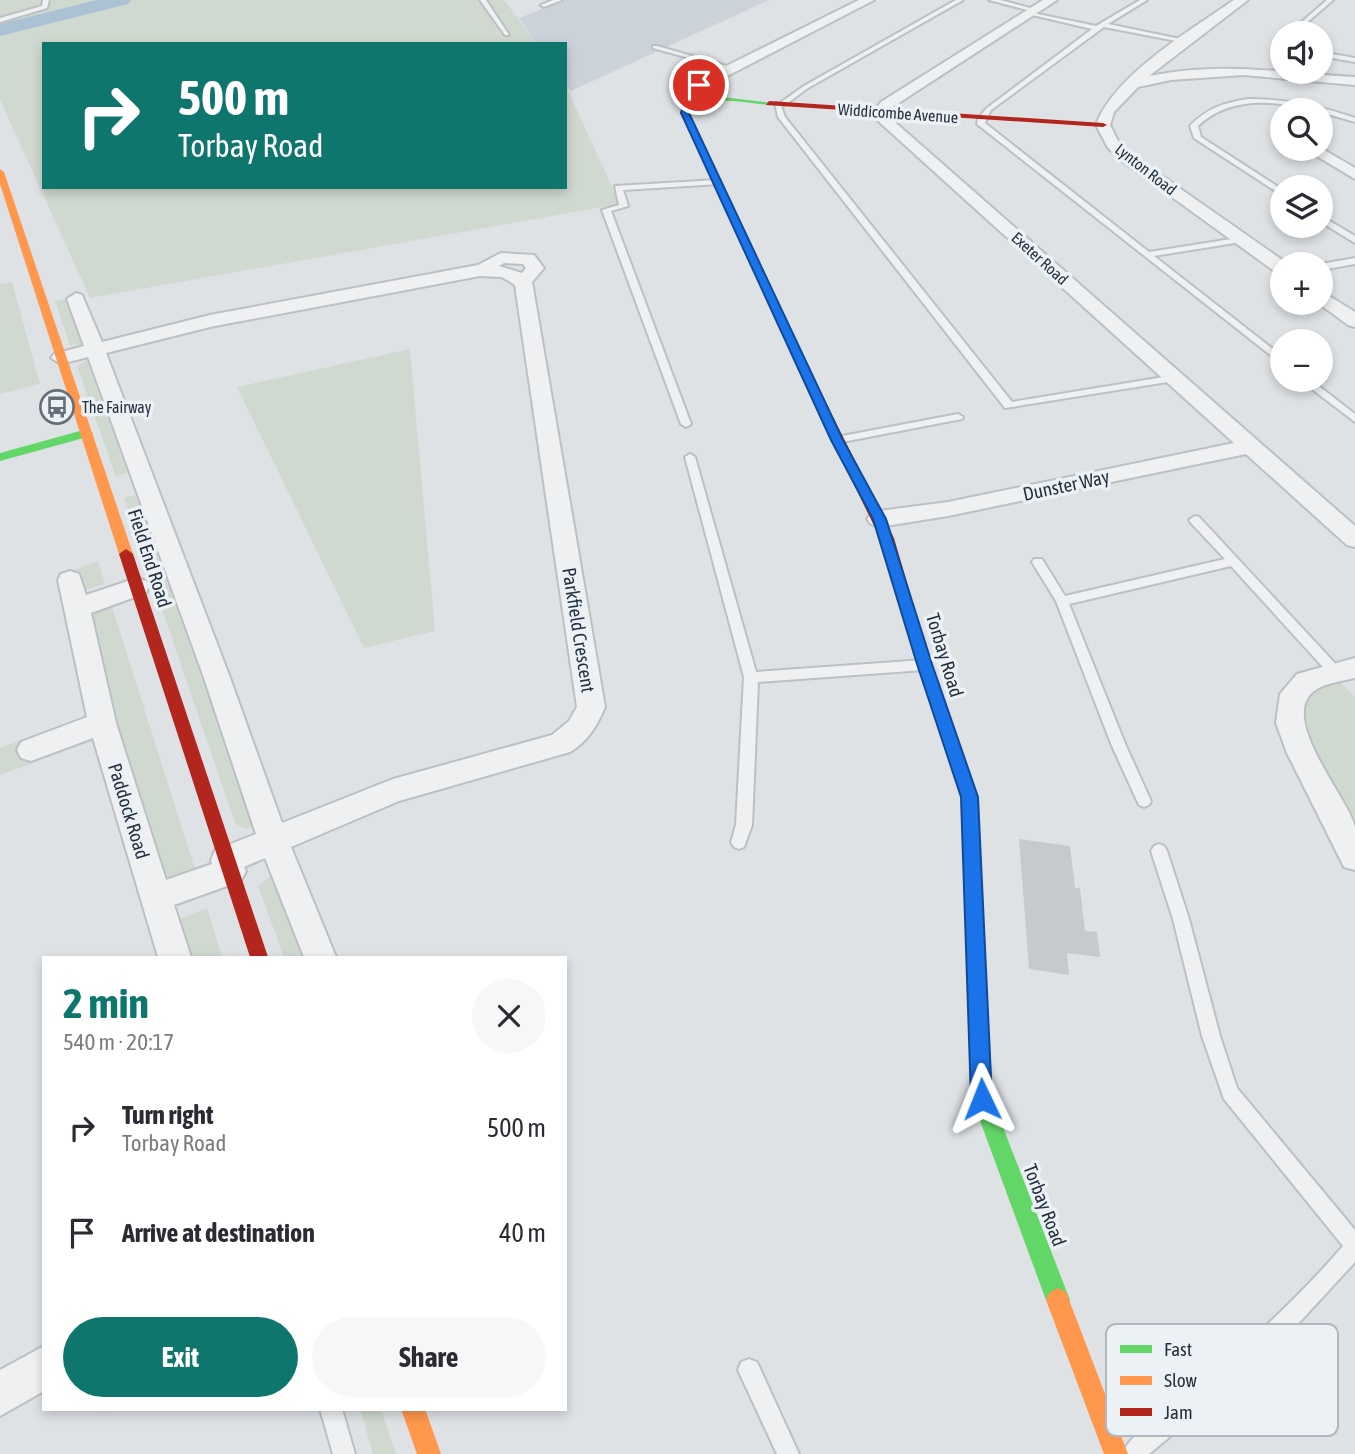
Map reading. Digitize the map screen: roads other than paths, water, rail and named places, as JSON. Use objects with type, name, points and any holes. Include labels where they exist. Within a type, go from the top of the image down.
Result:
[{"type":"street","points":[[692,97],[699,85],[868,0]]},
{"type":"street","points":[[880,112],[886,104],[1051,0]]},
{"type":"street","name":"Lynton Road","points":[[1242,0],[1125,89],[1108,108],[1103,125],[1113,145],[1127,159],[1270,260]]},
{"type":"street","points":[[1160,60],[1191,72]]},
{"type":"street","points":[[1135,83],[1191,72],[1248,71],[1355,80]]},
{"type":"street","name":"Widdicombe Avenue","points":[[692,97],[880,112],[1103,125]]},
{"type":"street","name":"Torbay Road","points":[[692,97],[685,113],[837,440],[879,519],[924,664],[970,797],[982,1099],[1106,1428]]},
{"type":"street","name":"Exeter Road","points":[[880,112],[883,119],[1355,539]]},
{"type":"street","points":[[1333,161],[1355,174]]},
{"type":"street","name":"Field End Road","points":[[0,173],[30,255],[61,358],[259,956]]},
{"type":"street","name":"Parkfield Crescent","points":[[61,358],[210,321],[481,270],[511,274],[524,283],[591,708],[584,724],[575,735],[560,744],[393,791],[273,839],[228,865]]},
{"type":"street","points":[[76,299],[216,675],[273,839],[320,956]]},
{"type":"street","points":[[1333,305],[1355,321]]},
{"type":"street","points":[[0,457],[87,433]]},
{"type":"street","name":"Dunster Way","points":[[879,519],[948,509],[1251,446]]},
{"type":"street","name":"Paddock Road","points":[[70,580],[102,723],[174,956]]},
{"type":"street","points":[[77,608],[137,587]]},
{"type":"street","points":[[1345,670],[1307,681],[1294,694],[1290,723],[1301,753],[1355,858]]},
{"type":"street","points":[[31,750],[102,723]]},
{"type":"street","points":[[156,898],[228,865]]},
{"type":"street","points":[[0,1394],[42,1368]]},
{"type":"street","points":[[414,1411],[429,1454]]},
{"type":"street","name":"Torbay Road","points":[[1109,1436],[1116,1454]]},
{"type":"lane","points":[[0,20],[37,11],[45,7],[46,0]]},
{"type":"lane","points":[[483,0],[508,33]]},
{"type":"lane","points":[[544,5],[559,0]]},
{"type":"lane","points":[[960,0],[780,104],[782,117],[1009,406],[1176,379]]},
{"type":"lane","points":[[992,0],[1097,28]]},
{"type":"lane","points":[[1144,0],[1097,28],[989,109],[981,124],[1270,352]]},
{"type":"lane","points":[[1306,21],[1330,0]]},
{"type":"lane","points":[[1105,25],[1185,42]]},
{"type":"lane","points":[[655,47],[731,68]]},
{"type":"lane","points":[[1333,56],[1355,60]]},
{"type":"lane","points":[[1270,104],[1253,101],[1221,106],[1202,116],[1194,126],[1198,138],[1270,186]]},
{"type":"lane","points":[[1333,116],[1355,120]]},
{"type":"lane","points":[[686,424],[606,210],[624,206],[618,188],[717,182]]},
{"type":"lane","points":[[1333,226],[1355,240]]},
{"type":"lane","points":[[1147,255],[1241,239]]},
{"type":"lane","points":[[1333,265],[1355,261]]},
{"type":"lane","points":[[1320,392],[1355,419]]},
{"type":"lane","points":[[837,440],[958,417]]},
{"type":"lane","points":[[690,457],[751,677],[744,825],[739,842]]},
{"type":"lane","points":[[1195,520],[1345,670]]},
{"type":"lane","points":[[1062,601],[1234,561]]},
{"type":"lane","points":[[1038,562],[1062,601],[1119,746],[1144,801]]},
{"type":"lane","points":[[751,677],[924,664]]},
{"type":"lane","points":[[1159,851],[1181,919],[1211,1036],[1230,1093],[1355,1246],[1314,1295],[1282,1324]]},
{"type":"lane","points":[[749,1370],[788,1454]]},
{"type":"lane","points":[[332,1411],[344,1454]]},
{"type":"lane","points":[[1133,1454],[1153,1436]]},
{"type":"waterway","points":[[0,30],[121,0]]},
{"type":"place","name":"The Fairway","points":[[57,407]]}]
